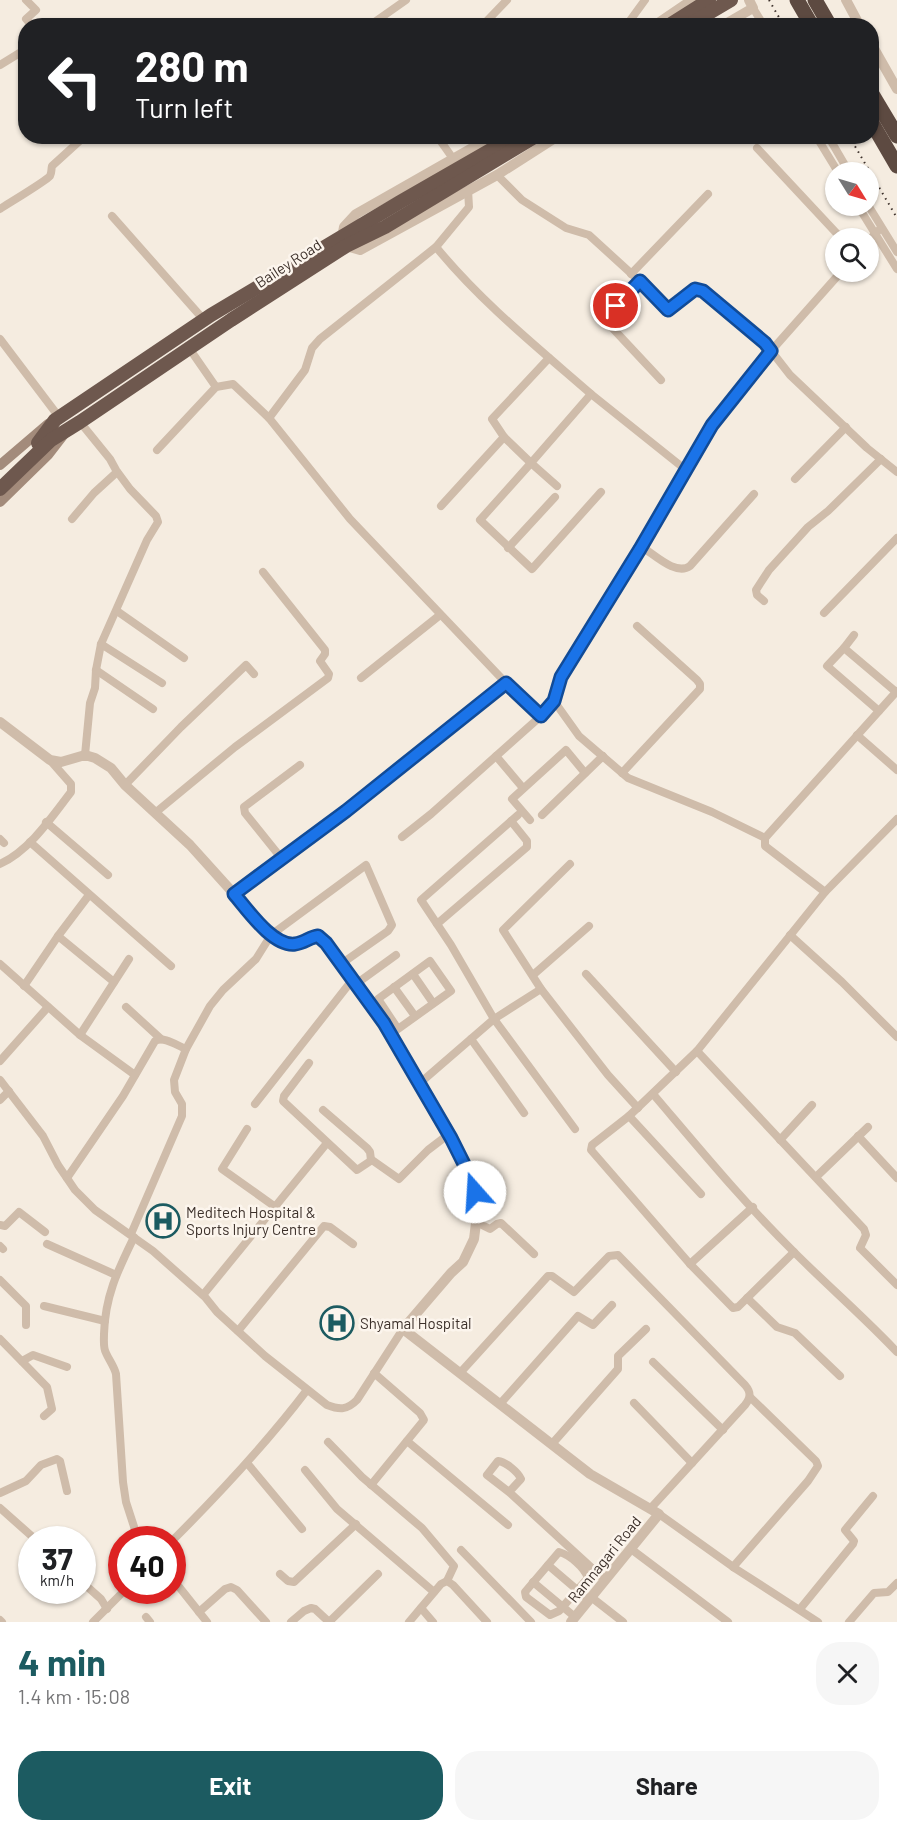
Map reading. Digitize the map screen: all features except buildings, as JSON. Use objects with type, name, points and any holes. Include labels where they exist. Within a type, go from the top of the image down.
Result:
[{"type":"highway","points":[[681,18],[709,0]]},
{"type":"highway","points":[[701,18],[731,0]]},
{"type":"highway","points":[[797,0],[808,18]]},
{"type":"highway","points":[[814,0],[825,18]]},
{"type":"highway","points":[[879,106],[897,136]]},
{"type":"highway","points":[[879,135],[897,166]]},
{"type":"highway","points":[[0,480],[46,434],[57,418],[204,320],[344,242],[400,202],[501,144]]},
{"type":"highway","name":"Bailey Road","points":[[0,489],[51,440],[80,423],[344,242],[385,226],[523,144]]},
{"type":"main road","points":[[0,465],[57,418]]},
{"type":"main road","points":[[0,502],[48,455],[67,431]]},
{"type":"street","points":[[26,0],[36,10],[28,18]]},
{"type":"street","points":[[380,18],[406,0]]},
{"type":"street","points":[[490,18],[507,0]]},
{"type":"street","points":[[632,18],[645,0]]},
{"type":"street","points":[[666,18],[693,0]]},
{"type":"street","points":[[846,0],[856,18]]},
{"type":"street","points":[[733,18],[751,4],[759,18]]},
{"type":"street","points":[[0,65],[18,54]]},
{"type":"street","points":[[879,57],[897,89]]},
{"type":"street","points":[[0,209],[45,181],[51,174],[52,166],[76,144]]},
{"type":"street","points":[[443,144],[454,160]]},
{"type":"street","points":[[480,144],[356,214],[344,227],[344,242],[360,250],[497,175],[545,144]]},
{"type":"street","points":[[821,144],[832,162]]},
{"type":"street","points":[[833,144],[843,162]]},
{"type":"street","points":[[757,148],[832,228]]},
{"type":"street","points":[[497,175],[522,200],[566,228],[589,235],[668,310],[695,289],[703,291],[765,343],[790,375],[897,472]]},
{"type":"street","points":[[269,418],[305,370],[312,348],[320,339],[436,247],[469,207],[468,190]]},
{"type":"street","points":[[631,274],[708,194]]},
{"type":"street","points":[[112,216],[204,320]]},
{"type":"street","points":[[866,216],[876,228]]},
{"type":"street","points":[[879,231],[897,252]]},
{"type":"street","points":[[879,232],[897,269]]},
{"type":"street","points":[[436,247],[457,273],[496,311],[591,394],[686,470]]},
{"type":"street","points":[[640,281],[604,319],[661,380]]},
{"type":"street","points":[[402,837],[541,716],[554,701],[561,677],[642,547],[712,425],[771,351],[832,282]]},
{"type":"street","points":[[0,339],[57,418]]},
{"type":"street","points":[[189,348],[216,387]]},
{"type":"street","points":[[549,358],[492,419],[504,437],[557,486]]},
{"type":"street","points":[[157,450],[216,387],[233,384],[269,418],[350,519],[440,615],[541,716]]},
{"type":"street","points":[[591,394],[480,520],[532,569],[602,492]]},
{"type":"street","points":[[80,423],[110,459],[129,489],[157,518],[158,522],[147,540],[101,644],[85,755]]},
{"type":"street","points":[[795,479],[846,427]]},
{"type":"street","points":[[441,506],[504,437]]},
{"type":"street","points":[[764,601],[757,595],[756,590],[768,570],[808,527],[828,512],[882,459]]},
{"type":"street","points":[[72,519],[94,493],[117,472]]},
{"type":"street","points":[[642,547],[677,569],[685,570],[754,494]]},
{"type":"street","points":[[508,548],[555,497]]},
{"type":"street","points":[[824,613],[897,538]]},
{"type":"street","points":[[155,813],[235,747],[328,678],[329,674],[320,661],[325,650],[263,572]]},
{"type":"street","points":[[117,611],[184,658]]},
{"type":"street","points":[[361,678],[440,615]]},
{"type":"street","points":[[622,773],[700,689],[697,680],[638,626]]},
{"type":"street","points":[[854,635],[827,666],[879,711]]},
{"type":"street","points":[[101,644],[162,683]]},
{"type":"street","points":[[825,892],[765,846],[765,838],[897,691],[844,648]]},
{"type":"street","points":[[125,785],[246,665],[254,674]]},
{"type":"street","points":[[96,670],[153,709]]},
{"type":"street","points":[[234,894],[346,811],[506,683]]},
{"type":"street","points":[[554,701],[579,736],[628,778],[712,812],[765,838]]},
{"type":"street","points":[[0,722],[50,760],[69,780],[72,788],[30,842],[0,864]]},
{"type":"street","points":[[857,735],[897,770]]},
{"type":"street","points":[[530,820],[512,799],[566,750],[585,773]]},
{"type":"street","points":[[50,760],[61,762],[85,755],[111,768],[125,785],[190,845],[271,935],[289,944],[302,942],[314,936],[321,937],[395,1032]]},
{"type":"street","points":[[496,756],[523,788]]},
{"type":"street","points":[[542,815],[603,756]]},
{"type":"street","points":[[282,859],[245,813],[244,807],[300,765]]},
{"type":"street","points":[[437,924],[527,847],[527,841],[515,818],[421,900],[494,1019],[575,1129]]},
{"type":"street","points":[[794,1252],[737,1308],[733,1308],[690,1264],[591,1150],[592,1145],[638,1108],[697,1051],[825,892],[897,819]]},
{"type":"street","points":[[46,822],[108,875]]},
{"type":"street","points":[[30,842],[171,966]]},
{"type":"street","points":[[570,864],[503,930],[541,989],[608,1075],[638,1108]]},
{"type":"street","points":[[134,1526],[126,1502],[123,1482],[118,1387],[114,1366],[105,1352],[105,1321],[111,1288],[182,1116],[182,1104],[173,1086],[177,1070],[186,1049],[215,999],[256,959],[271,935],[366,865],[392,925],[388,931],[342,964]]},
{"type":"street","points":[[24,986],[89,895]]},
{"type":"street","points":[[533,975],[589,926]]},
{"type":"street","points":[[790,935],[842,982],[897,1037]]},
{"type":"street","points":[[58,936],[114,982]]},
{"type":"street","points":[[255,1104],[354,982],[396,955]]},
{"type":"street","points":[[80,1035],[129,959]]},
{"type":"street","points":[[0,1080],[71,1171],[75,1190],[95,1210],[132,1235],[203,1295],[238,1332],[307,1390],[327,1405],[338,1409],[350,1408],[403,1329],[463,1262],[474,1239],[478,1207],[471,1178],[420,1083],[378,999],[430,961],[451,991],[395,1032]]},
{"type":"street","points":[[0,964],[80,1035],[135,1075]]},
{"type":"street","points":[[413,974],[433,1003]]},
{"type":"street","points":[[586,974],[676,1072]]},
{"type":"street","points":[[394,987],[415,1016]]},
{"type":"street","points":[[420,1083],[494,1019],[541,989]]},
{"type":"street","points":[[0,1061],[48,1007]]},
{"type":"street","points":[[126,1007],[161,1039],[186,1049]]},
{"type":"street","points":[[71,1171],[135,1075],[152,1044],[161,1039]]},
{"type":"street","points":[[471,1039],[524,1113]]},
{"type":"street","points":[[697,1051],[866,1232],[860,1246],[861,1250],[897,1285]]},
{"type":"street","points":[[309,1063],[283,1100],[357,1170],[371,1160]]},
{"type":"street","points":[[0,1100],[9,1091]]},
{"type":"street","points":[[653,1094],[794,1252],[864,1316],[897,1352]]},
{"type":"street","points":[[780,1140],[812,1106]]},
{"type":"street","points":[[323,1110],[367,1148],[371,1160],[399,1179],[428,1150],[449,1134]]},
{"type":"street","points":[[629,1116],[701,1194]]},
{"type":"street","points":[[816,1177],[868,1127]]},
{"type":"street","points":[[247,1129],[222,1169],[274,1206]]},
{"type":"street","points":[[858,1136],[897,1178]]},
{"type":"street","points":[[203,1295],[327,1143]]},
{"type":"street","points":[[690,1264],[753,1207]]},
{"type":"street","points":[[0,1225],[5,1226],[19,1212],[45,1232]]},
{"type":"street","points":[[476,1222],[488,1229],[499,1223],[503,1224],[534,1254]]},
{"type":"street","points":[[238,1332],[324,1227],[328,1226],[353,1244]]},
{"type":"street","points":[[47,1244],[116,1275]]},
{"type":"street","points":[[460,1373],[548,1276],[552,1276],[574,1292],[609,1256],[615,1254],[621,1257],[745,1385],[750,1397],[819,1466],[733,1567]]},
{"type":"street","points":[[0,1280],[26,1306],[26,1325]]},
{"type":"street","points":[[747,1298],[777,1327],[793,1331],[840,1376]]},
{"type":"street","points":[[500,1404],[578,1316],[593,1325],[612,1305]]},
{"type":"street","points":[[44,1306],[105,1321]]},
{"type":"street","points":[[403,1329],[590,1474],[655,1512],[733,1567],[818,1622]]},
{"type":"street","points":[[552,1444],[618,1369],[620,1354],[646,1329]]},
{"type":"street","points":[[1,1342],[49,1390],[52,1409],[44,1416]]},
{"type":"street","points":[[22,1361],[33,1355],[67,1367]]},
{"type":"street","points":[[653,1362],[723,1430]]},
{"type":"street","points":[[371,1485],[424,1418],[374,1373]]},
{"type":"street","points":[[186,1526],[247,1463],[307,1390]]},
{"type":"street","points":[[655,1512],[692,1463],[750,1397]]},
{"type":"street","points":[[634,1404],[692,1463]]},
{"type":"street","points":[[407,1441],[508,1525]]},
{"type":"street","points":[[328,1442],[371,1485],[422,1528],[453,1565],[454,1568],[447,1581],[441,1584],[409,1622]]},
{"type":"street","points":[[0,1493],[26,1481],[40,1466],[57,1459],[60,1461],[67,1491]]},
{"type":"street","points":[[247,1463],[302,1529]]},
{"type":"street","points":[[305,1470],[330,1502],[434,1592]]},
{"type":"street","points":[[509,1492],[605,1580]]},
{"type":"street","points":[[800,1609],[853,1544],[854,1541],[845,1530],[873,1496]]},
{"type":"street","points":[[0,1508],[20,1526]]},
{"type":"street","name":"Ramnagari Road","points":[[573,1619],[631,1549],[655,1512]]},
{"type":"street","points":[[280,1574],[290,1582],[294,1582],[356,1524]]},
{"type":"street","points":[[631,1549],[728,1622]]},
{"type":"street","points":[[462,1550],[531,1622]]},
{"type":"street","points":[[559,1552],[565,1553],[584,1570],[588,1578],[563,1607],[550,1616],[526,1597],[525,1592],[548,1565],[559,1552]]},
{"type":"street","points":[[548,1565],[577,1591],[623,1622]]},
{"type":"street","points":[[291,1622],[311,1608],[329,1622],[378,1574]]},
{"type":"street","points":[[447,1581],[486,1622]]},
{"type":"street","points":[[533,1582],[563,1607],[573,1619]]},
{"type":"street","points":[[849,1622],[872,1594],[888,1592],[897,1583]]},
{"type":"street","points":[[199,1612],[225,1589],[231,1587],[237,1590],[266,1622]]},
{"type":"street","points":[[96,1595],[107,1609]]},
{"type":"street","points":[[186,1596],[207,1622]]},
{"type":"street","points":[[93,1622],[112,1604]]},
{"type":"street","points":[[421,1608],[433,1622]]},
{"type":"railway","points":[[769,0],[779,18]]},
{"type":"railway","points":[[854,144],[897,218]]},
{"type":"place","name":"Meditech Hospital & Sports Injury Centre","points":[[163,1221]]},
{"type":"place","name":"Shyamal Hospital","points":[[337,1323]]},
{"type":"route","points":[[475,1192],[471,1178],[451,1138],[384,1023],[326,943],[321,937],[314,936],[302,942],[289,944],[271,935],[234,894],[346,811],[506,683],[541,716],[554,701],[561,677],[640,549],[712,425],[771,351],[765,343],[703,291],[695,289],[668,310],[640,281],[616,306]]}]
